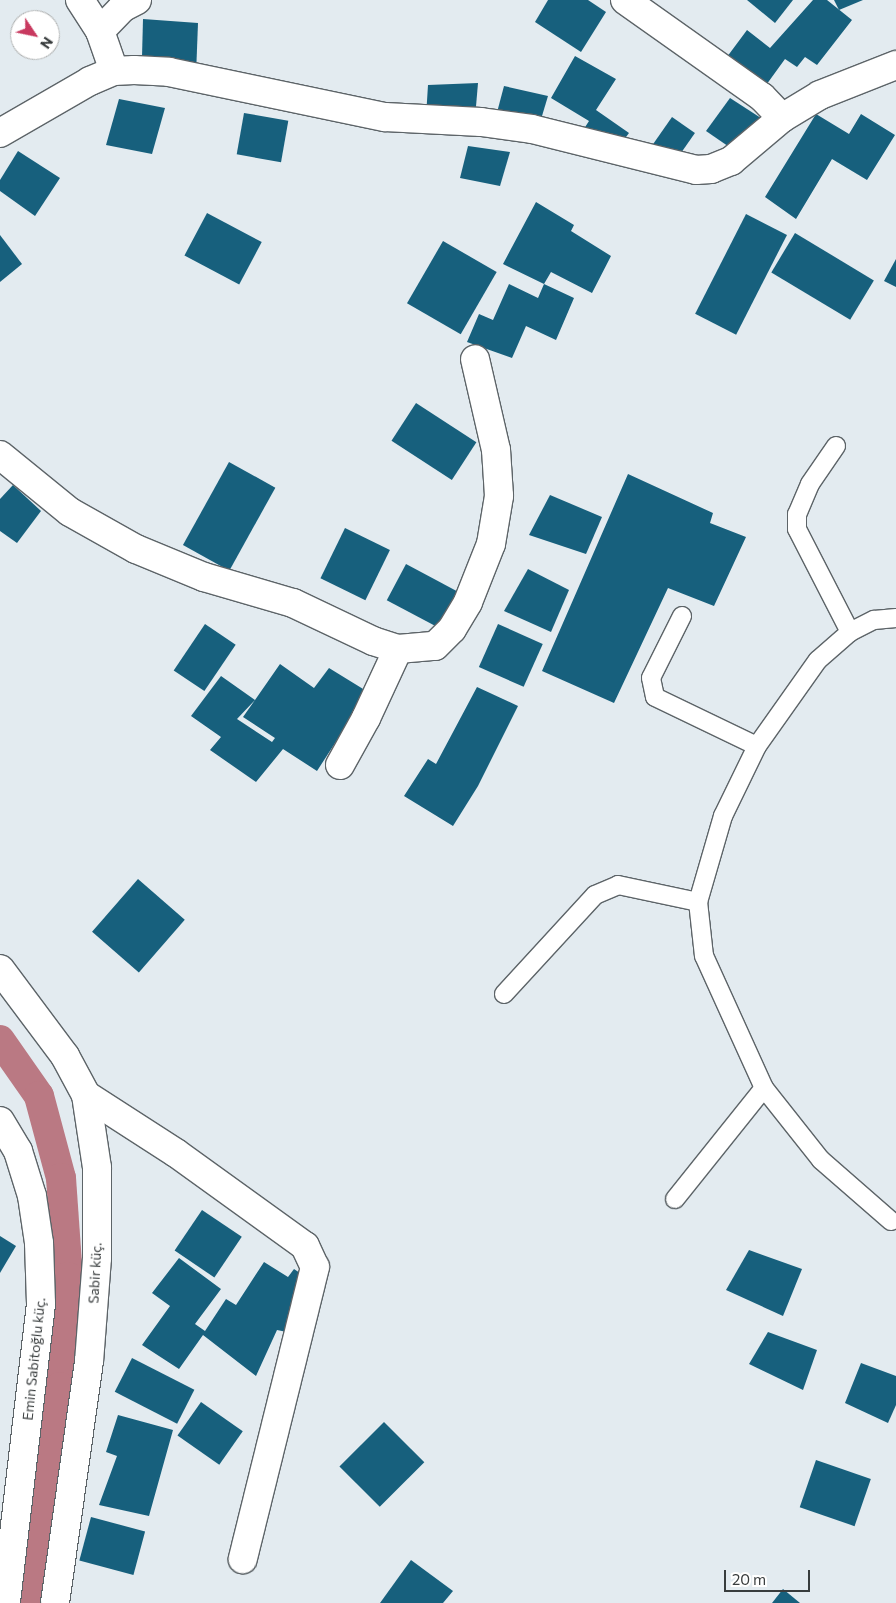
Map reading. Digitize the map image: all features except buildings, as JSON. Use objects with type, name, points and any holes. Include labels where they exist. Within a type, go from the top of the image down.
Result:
[{"type":"street","points":[[80,0],[100,31],[114,71]]},
{"type":"street","points":[[100,31],[122,8],[137,0]]},
{"type":"street","points":[[625,0],[762,97],[782,118]]},
{"type":"street","points":[[0,133],[90,81],[114,71],[169,72],[385,117],[481,122],[532,129],[696,170],[711,169],[731,161],[782,118],[820,95],[896,65]]},
{"type":"street","points":[[0,455],[70,512],[136,549],[204,577],[293,603],[373,641],[398,649],[435,646],[452,629],[468,602],[491,544],[499,496],[496,450],[475,359]]},
{"type":"street","points":[[340,765],[366,718],[398,649]]},
{"type":"street","name":"Sabir küç.","points":[[0,969],[65,1056],[86,1095],[97,1168],[96,1258],[89,1360],[55,1603]]},
{"type":"street","points":[[86,1095],[176,1153],[305,1246],[315,1267],[244,1560]]},
{"type":"street","name":"Emin Sabitoğlu küç.","points":[[0,1121],[18,1151],[32,1196],[39,1243],[41,1304],[6,1603]]},
{"type":"lane","points":[[836,446],[810,484],[797,514],[798,529],[850,632]]},
{"type":"lane","points":[[682,616],[651,678],[656,697],[757,746]]},
{"type":"lane","points":[[891,1221],[821,1160],[764,1088],[704,956],[698,902],[723,816],[757,746],[818,660],[850,632],[874,620],[896,618]]},
{"type":"lane","points":[[504,994],[594,895],[618,885],[698,902]]},
{"type":"lane","points":[[675,1199],[764,1088]]},
{"type":"waterway","points":[[0,1040],[39,1096],[61,1178],[68,1277],[60,1387],[30,1603]]}]
